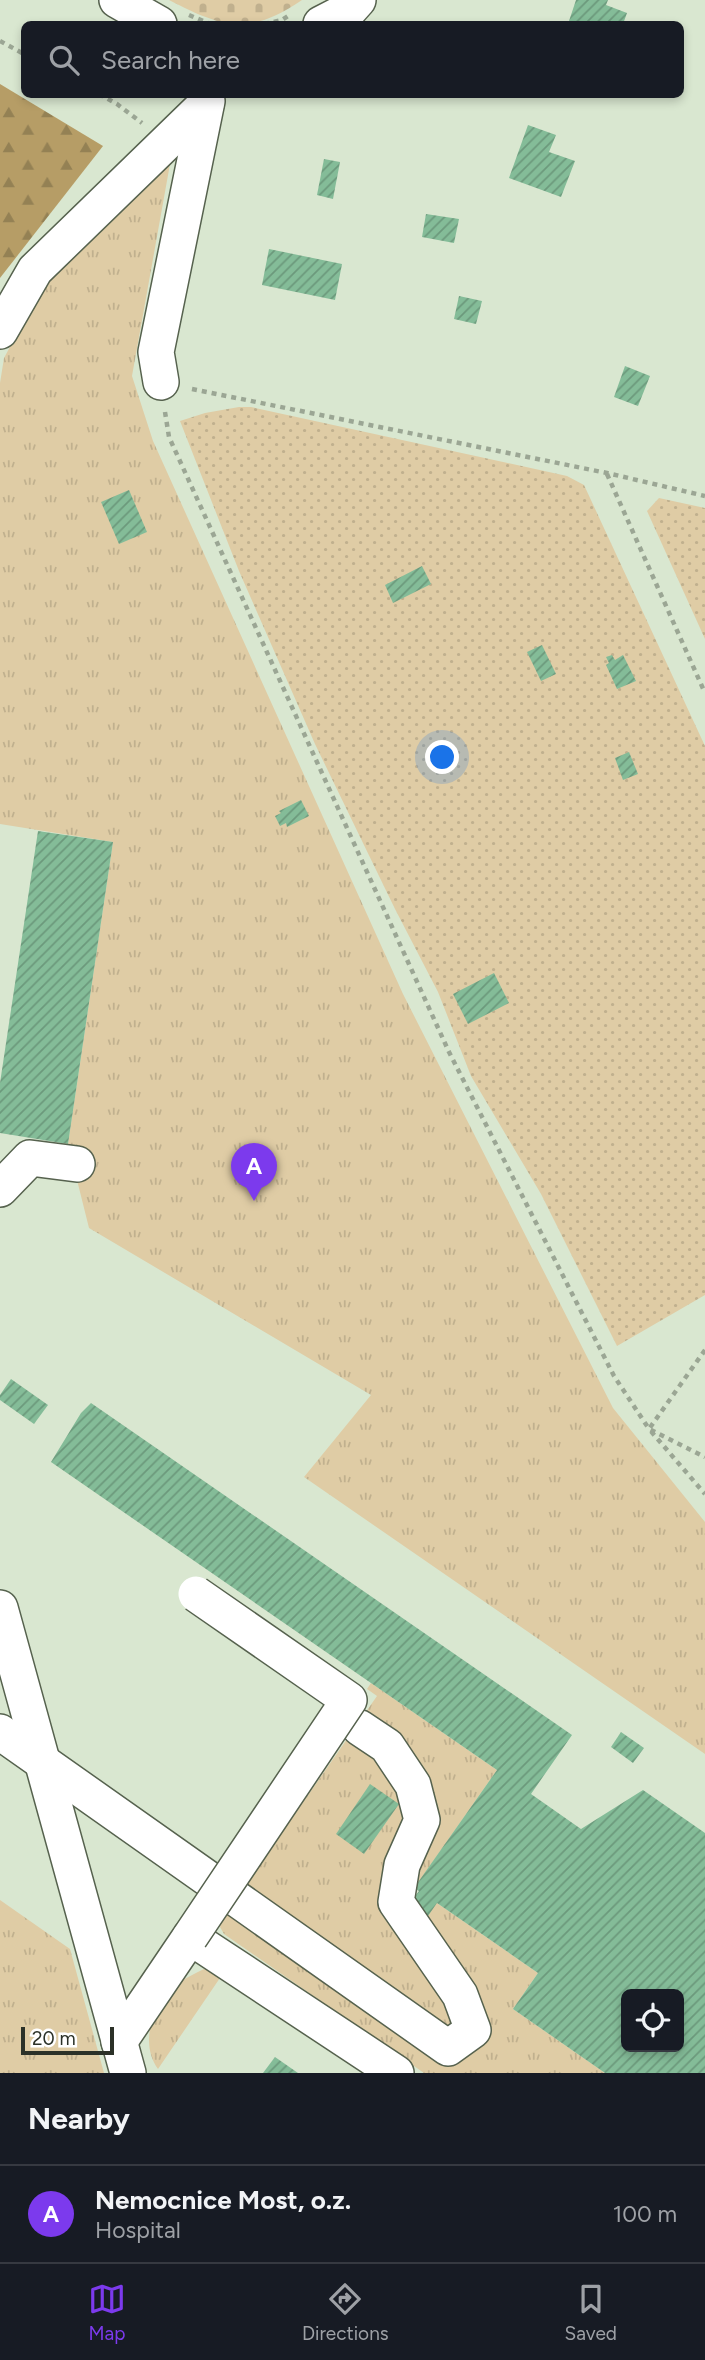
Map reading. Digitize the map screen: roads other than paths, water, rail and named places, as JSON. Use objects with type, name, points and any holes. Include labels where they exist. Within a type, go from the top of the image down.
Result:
[{"type":"street","points":[[117,0],[154,21]]},
{"type":"street","points":[[327,21],[350,9],[358,0]]},
{"type":"street","points":[[0,331],[35,270],[207,99]]},
{"type":"street","points":[[161,383],[156,352],[207,99]]},
{"type":"street","points":[[0,1189],[30,1158],[77,1164]]},
{"type":"street","points":[[123,2057],[190,1937],[349,1700],[197,1594]]},
{"type":"street","points":[[0,1608],[123,2057]]},
{"type":"street","points":[[0,1732],[447,2048],[473,2030],[460,1995],[396,1902],[402,1865],[422,1820],[413,1784],[387,1746],[360,1728]]},
{"type":"street","points":[[190,1937],[396,2073]]},
{"type":"place","name":"Nemocnice Most, o.z.","points":[[254,1201]]}]
